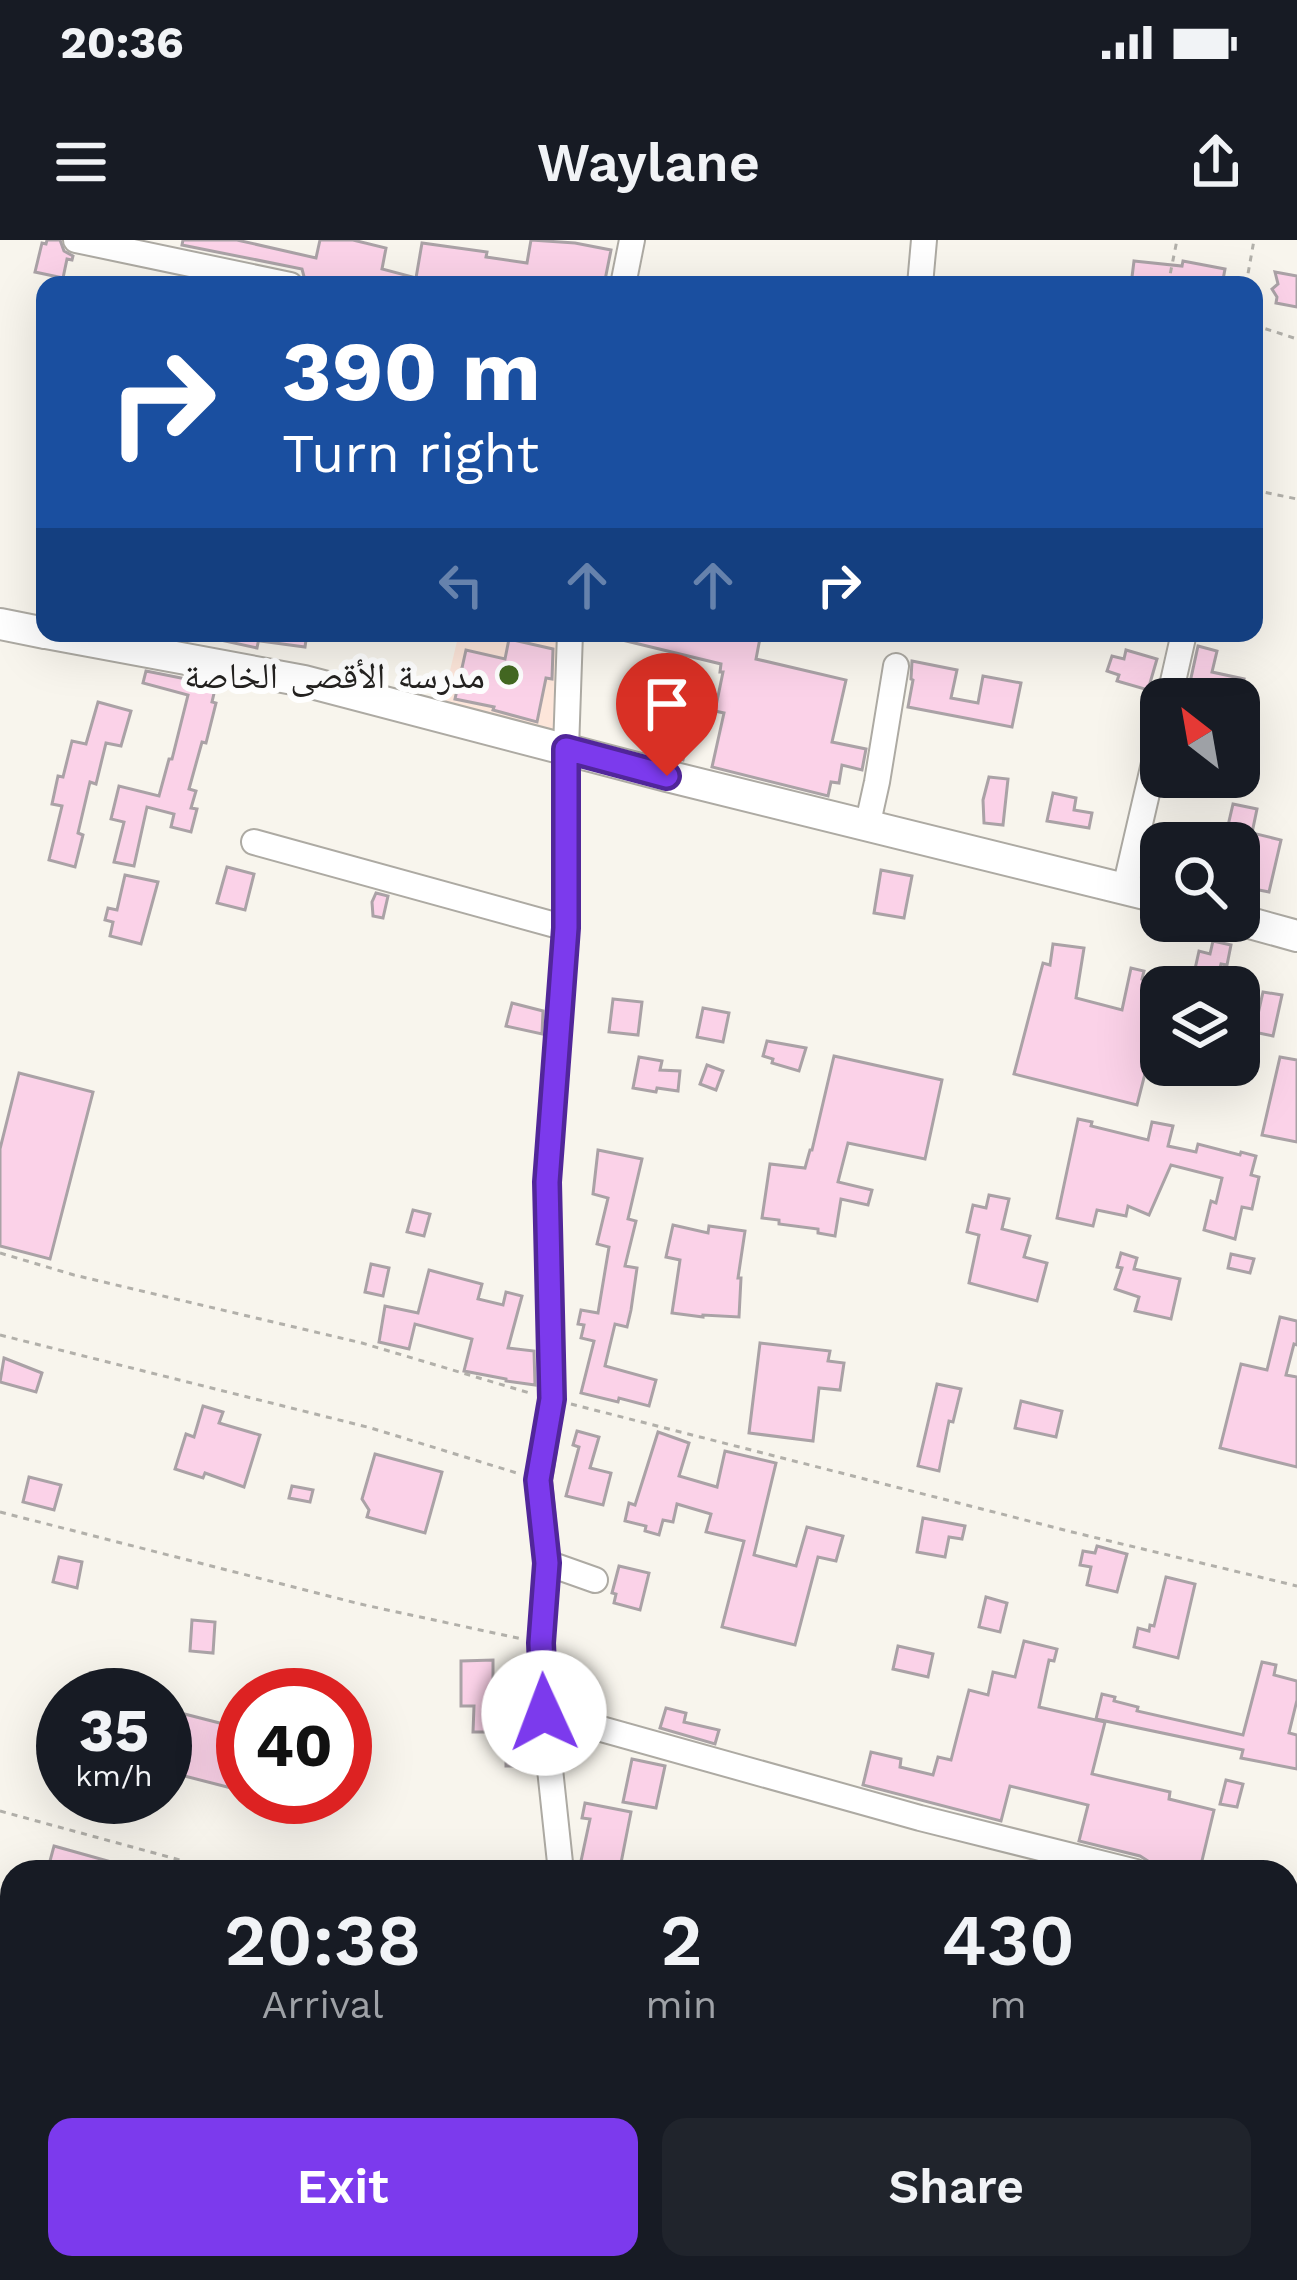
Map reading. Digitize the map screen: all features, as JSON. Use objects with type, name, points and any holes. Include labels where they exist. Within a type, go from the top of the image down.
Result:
[{"type":"main road","points":[[0,624],[36,631]]},
{"type":"main road","points":[[94,642],[304,681],[867,827],[1140,892]]},
{"type":"main road","points":[[1260,926],[1297,936]]},
{"type":"street","points":[[76,240],[247,276]]},
{"type":"street","points":[[921,276],[924,240]]},
{"type":"street","points":[[624,276],[628,241]]},
{"type":"street","points":[[560,1860],[544,1713],[541,1643],[547,1563],[538,1480],[552,1399],[547,1182],[566,928],[570,642]]},
{"type":"street","points":[[1174,678],[1182,642]]},
{"type":"street","points":[[867,827],[896,666]]},
{"type":"street","points":[[1126,888],[1146,798]]},
{"type":"street","points":[[254,842],[566,928]]},
{"type":"street","points":[[547,1563],[595,1580]]},
{"type":"street","points":[[544,1713],[1088,1860]]},
{"type":"path","points":[[1170,276],[1177,240]]},
{"type":"path","points":[[1248,276],[1254,240]]},
{"type":"path","points":[[1263,328],[1297,339]]},
{"type":"path","points":[[1263,492],[1297,500]]},
{"type":"path","points":[[0,1253],[362,1343],[552,1399],[1297,1586]]},
{"type":"path","points":[[0,1335],[371,1428],[538,1480]]},
{"type":"path","points":[[0,1512],[360,1604],[541,1643]]},
{"type":"path","points":[[0,1811],[180,1860]]},
{"type":"shaded area","name":"مدرسة الأقصى الخاصة","points":[[457,642],[573,643],[559,736],[441,708]]},
{"type":"building","points":[[60,240],[64,251],[73,256],[67,259],[63,276],[35,272],[42,243]]},
{"type":"building","points":[[183,240],[237,240],[316,258],[320,240],[353,240],[386,248],[382,269],[408,276],[304,276],[302,269],[182,245]]},
{"type":"building","points":[[531,240],[611,250],[606,276],[416,276],[422,243],[527,263]]},
{"type":"building","points":[[1134,261],[1182,266],[1183,261],[1225,269],[1224,276],[1132,276]]},
{"type":"building","points":[[1275,272],[1297,276],[1297,307],[1276,303]]},
{"type":"building","points":[[268,642],[306,642],[305,647]]},
{"type":"building","points":[[508,642],[553,649],[552,679],[546,678],[537,722],[455,699],[466,650],[505,659]]},
{"type":"building","points":[[630,642],[759,642],[756,659],[846,680],[832,742],[866,749],[862,770],[842,765],[839,783],[831,782],[828,796],[712,767],[724,713],[715,711],[721,664]]},
{"type":"building","points":[[1198,646],[1217,651],[1212,672],[1239,678],[1191,678]]},
{"type":"building","points":[[1126,650],[1157,659],[1151,678],[1140,678],[1140,688],[1117,681],[1119,675],[1107,671],[1112,656],[1124,659]]},
{"type":"building","points":[[912,661],[957,670],[951,698],[978,703],[983,676],[1021,683],[1012,727],[908,707]]},
{"type":"building","points":[[146,671],[216,685],[212,702],[216,703],[189,789],[196,791],[191,808],[197,809],[191,832],[171,827],[174,814],[147,807],[134,866],[114,862],[124,822],[111,819],[119,786],[159,796],[188,695],[143,683]]},
{"type":"building","points":[[98,702],[131,711],[121,746],[106,743],[96,784],[90,782],[75,867],[49,860],[62,806],[52,804],[72,741],[86,744]]},
{"type":"building","points":[[672,728],[690,732],[683,760],[665,755]]},
{"type":"building","points":[[989,777],[1008,779],[1003,825],[984,823]]},
{"type":"building","points":[[1053,793],[1076,798],[1074,810],[1092,813],[1089,828],[1047,821]]},
{"type":"building","points":[[1233,804],[1257,809],[1254,822],[1229,822]]},
{"type":"building","points":[[1260,835],[1281,840],[1269,892],[1260,890]]},
{"type":"building","points":[[227,867],[254,874],[245,910],[217,903]]},
{"type":"building","points":[[881,870],[912,876],[904,918],[874,913]]},
{"type":"building","points":[[125,875],[158,882],[141,944],[110,936],[113,922],[105,920],[108,908],[117,910]]},
{"type":"building","points":[[376,893],[388,896],[383,918],[373,916]]},
{"type":"building","points":[[1213,942],[1231,945],[1227,965],[1196,966],[1199,951],[1210,954]]},
{"type":"building","points":[[1053,944],[1084,948],[1076,998],[1122,1010],[1131,968],[1140,970],[1142,1086],[1137,1105],[1014,1074],[1043,963],[1050,965]]},
{"type":"building","points":[[1263,992],[1282,995],[1273,1036],[1260,1033]]},
{"type":"building","points":[[613,999],[642,1002],[638,1035],[609,1032]]},
{"type":"building","points":[[512,1003],[543,1011],[542,1034],[506,1026]]},
{"type":"building","points":[[703,1008],[729,1013],[723,1042],[697,1037]]},
{"type":"building","points":[[767,1041],[806,1048],[799,1071],[763,1056]]},
{"type":"building","points":[[834,1056],[942,1080],[925,1159],[848,1143],[838,1182],[872,1190],[868,1205],[841,1199],[835,1236],[762,1218],[770,1164],[805,1168]]},
{"type":"building","points":[[639,1057],[662,1061],[660,1070],[680,1071],[678,1091],[633,1088]]},
{"type":"building","points":[[1280,1057],[1297,1060],[1297,1142],[1262,1135]]},
{"type":"building","points":[[707,1065],[723,1071],[716,1090],[700,1084]]},
{"type":"building","points":[[19,1073],[93,1092],[50,1259],[0,1246],[0,1149]]},
{"type":"building","points":[[1078,1119],[1148,1140],[1152,1122],[1173,1126],[1168,1146],[1196,1152],[1198,1144],[1256,1156],[1251,1175],[1259,1177],[1252,1209],[1242,1207],[1235,1239],[1204,1230],[1222,1178],[1171,1165],[1149,1215],[1128,1206],[1126,1216],[1097,1210],[1093,1226],[1057,1218]]},
{"type":"building","points":[[598,1150],[642,1159],[628,1219],[636,1221],[625,1266],[637,1268],[631,1310],[627,1327],[615,1324],[605,1366],[656,1380],[649,1406],[581,1393],[594,1341],[581,1338],[584,1325],[578,1324],[581,1310],[598,1313],[609,1247],[597,1244],[608,1198],[593,1194]]},
{"type":"building","points":[[989,1195],[1009,1199],[1002,1229],[1030,1236],[1024,1257],[1047,1263],[1037,1301],[969,1283],[979,1235],[967,1232],[973,1205],[986,1208]]},
{"type":"building","points":[[413,1210],[430,1214],[424,1236],[407,1232]]},
{"type":"building","points":[[673,1225],[708,1233],[709,1226],[745,1231],[738,1278],[739,1317],[672,1313],[680,1260],[666,1257]]},
{"type":"building","points":[[1121,1253],[1137,1258],[1134,1269],[1180,1279],[1171,1319],[1135,1311],[1139,1297],[1115,1289]]},
{"type":"building","points":[[1231,1254],[1254,1259],[1250,1273],[1228,1268]]},
{"type":"building","points":[[371,1264],[389,1268],[383,1296],[365,1292]]},
{"type":"building","points":[[429,1270],[482,1284],[478,1299],[503,1305],[506,1292],[522,1296],[508,1348],[534,1351],[535,1385],[464,1371],[472,1339],[415,1324],[409,1349],[379,1342],[385,1306],[418,1313]]},
{"type":"building","points":[[1280,1317],[1297,1321],[1297,1345],[1286,1375],[1297,1377],[1297,1467],[1220,1448],[1241,1364],[1267,1370]]},
{"type":"building","points":[[760,1343],[830,1351],[828,1361],[844,1363],[840,1390],[819,1388],[813,1441],[749,1433]]},
{"type":"building","points":[[4,1358],[42,1373],[36,1392],[0,1382]]},
{"type":"building","points":[[937,1384],[961,1389],[939,1471],[918,1466]]},
{"type":"building","points":[[1021,1401],[1062,1411],[1056,1437],[1015,1428]]},
{"type":"building","points":[[203,1406],[223,1412],[219,1423],[260,1435],[244,1487],[205,1473],[203,1478],[175,1469],[186,1434],[194,1437]]},
{"type":"building","points":[[577,1431],[599,1437],[590,1468],[611,1473],[603,1505],[566,1496],[579,1447],[573,1445]]},
{"type":"building","points":[[658,1432],[689,1443],[679,1476],[717,1487],[725,1451],[776,1463],[754,1555],[796,1566],[807,1527],[843,1536],[836,1561],[818,1557],[795,1645],[722,1627],[744,1541],[706,1532],[711,1514],[677,1504],[673,1522],[663,1520],[659,1535],[625,1521],[629,1503],[635,1505]]},
{"type":"building","points":[[375,1454],[442,1472],[425,1533],[367,1517],[369,1510],[362,1499]]},
{"type":"building","points":[[29,1477],[61,1485],[54,1510],[23,1502]]},
{"type":"building","points":[[292,1486],[313,1490],[310,1502],[289,1498]]},
{"type":"building","points":[[923,1518],[965,1526],[962,1539],[949,1537],[945,1557],[917,1552]]},
{"type":"building","points":[[1097,1546],[1127,1554],[1117,1592],[1087,1585],[1091,1567],[1080,1565],[1083,1551],[1095,1553]]},
{"type":"building","points":[[59,1557],[82,1562],[77,1588],[53,1582]]},
{"type":"building","points":[[619,1566],[649,1573],[640,1610],[614,1603]]},
{"type":"building","points":[[1166,1577],[1195,1584],[1178,1658],[1134,1647],[1138,1628],[1149,1631],[1154,1626]]},
{"type":"building","points":[[986,1597],[1007,1603],[1000,1632],[979,1627]]},
{"type":"building","points":[[192,1620],[215,1622],[213,1653],[190,1651]]},
{"type":"building","points":[[1024,1641],[1057,1649],[1054,1661],[1049,1660],[1039,1707],[1105,1722],[1092,1774],[1170,1792],[1169,1799],[1214,1810],[1202,1860],[1146,1860],[1079,1841],[1088,1805],[1010,1786],[1001,1821],[863,1785],[871,1752],[901,1759],[900,1767],[933,1775],[938,1757],[951,1760],[969,1690],[988,1695],[993,1672],[1015,1677]]},
{"type":"building","points":[[898,1646],[933,1654],[928,1677],[893,1669]]},
{"type":"building","points":[[493,1660],[493,1719],[528,1717],[531,1746],[526,1747],[526,1766],[506,1766],[506,1732],[473,1732],[474,1706],[461,1706],[461,1661]]},
{"type":"building","points":[[1262,1662],[1276,1665],[1274,1675],[1297,1681],[1289,1733],[1297,1735],[1297,1769],[1241,1758],[1243,1750],[1096,1719],[1102,1694],[1138,1707],[1137,1711],[1243,1735]]},
{"type":"building","points":[[666,1708],[686,1713],[684,1722],[719,1730],[715,1744],[660,1728]]},
{"type":"building","points":[[192,1716],[216,1722],[216,1784],[192,1778]]},
{"type":"building","points":[[632,1759],[665,1766],[656,1808],[623,1802]]},
{"type":"building","points":[[1226,1780],[1243,1784],[1237,1807],[1220,1804]]},
{"type":"building","points":[[585,1803],[631,1812],[622,1860],[581,1860],[590,1819],[582,1818]]},
{"type":"building","points":[[54,1846],[104,1860],[50,1860]]},
{"type":"place","name":"مدرسة الأقصى الخاصة","points":[[509,675]]},
{"type":"route","points":[[544,1713],[541,1643],[547,1563],[538,1480],[552,1399],[547,1182],[566,928],[566,749],[667,776]]}]
